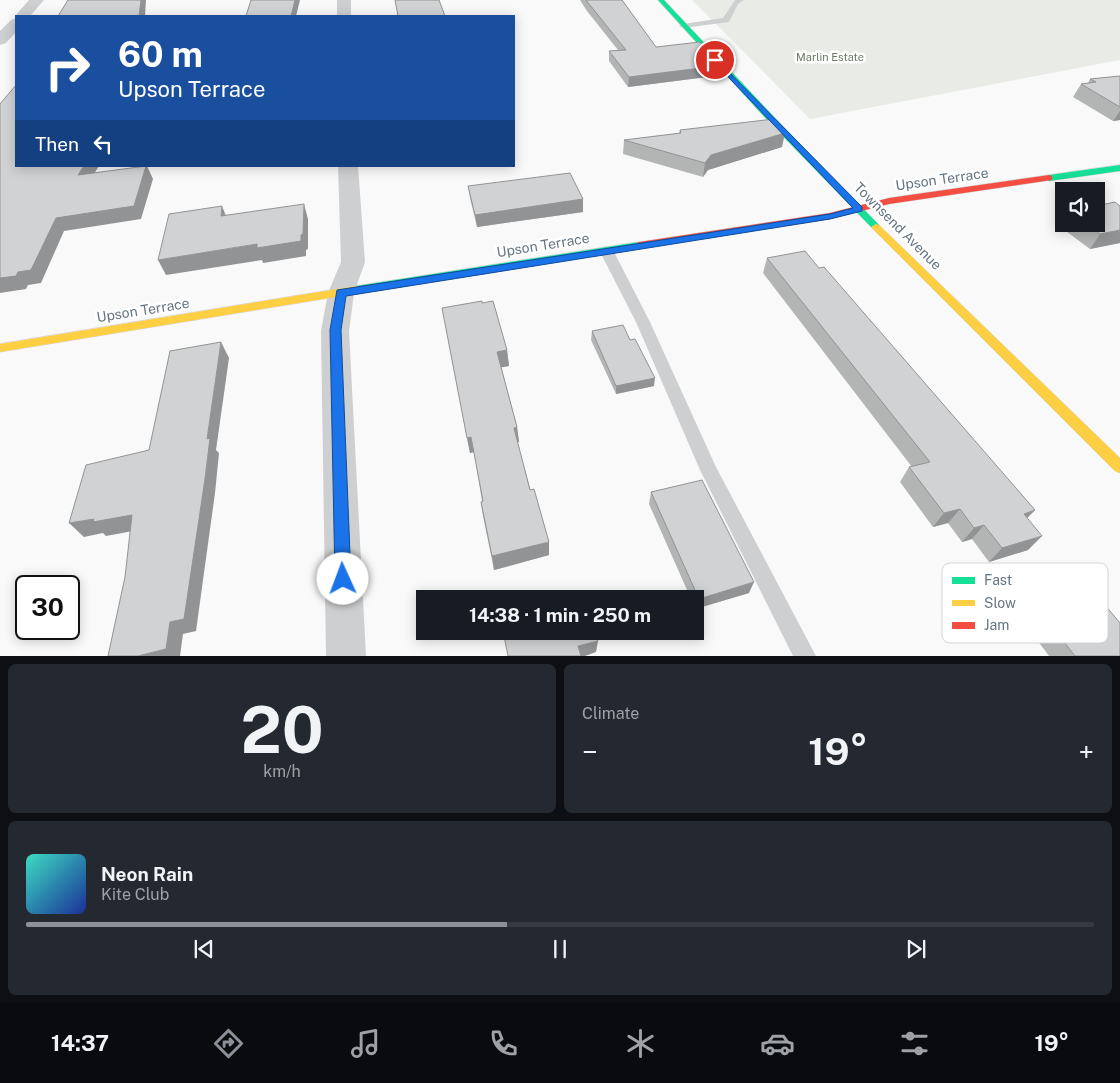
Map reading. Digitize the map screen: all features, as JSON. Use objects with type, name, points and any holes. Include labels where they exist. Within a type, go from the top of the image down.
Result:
[{"type":"street","points":[[23,15],[37,0]]},
{"type":"street","points":[[344,0],[344,15]]},
{"type":"street","name":"Townsend Avenue","points":[[661,0],[683,26],[859,209],[1120,467]]},
{"type":"street","points":[[0,40],[15,24]]},
{"type":"street","points":[[346,656],[336,330],[341,293],[353,262],[348,167]]},
{"type":"street","name":"Upson Terrace","points":[[0,348],[606,250],[830,216],[889,201],[1120,168]]},
{"type":"lane","points":[[683,26],[726,20],[735,3],[740,0]]},
{"type":"lane","points":[[606,250],[643,322],[709,470],[805,656]]},
{"type":"green space","name":"Marlin Estate","points":[[692,0],[1120,0],[1120,60],[810,119]]},
{"type":"building","points":[[68,0],[141,0],[139,15],[59,15]]},
{"type":"building","points":[[251,0],[295,0],[291,15],[246,15]]},
{"type":"building","points":[[395,0],[439,0],[445,15],[398,15]]},
{"type":"building","points":[[586,0],[622,0],[656,47],[700,42],[707,50],[709,67],[629,77],[609,51],[626,50]]},
{"type":"building","points":[[1120,76],[1120,107],[1081,84],[1096,82],[1090,79]]},
{"type":"building","points":[[15,86],[15,167],[83,167],[78,175],[146,167],[134,206],[56,218],[31,270],[18,272],[16,276],[0,278],[0,104]]},
{"type":"building","points":[[774,119],[785,133],[711,155],[705,163],[624,140],[681,133],[680,130]]},
{"type":"building","points":[[570,173],[583,199],[475,215],[468,186]]},
{"type":"building","points":[[1115,202],[1120,206],[1120,230],[1100,234],[1097,232],[1105,232],[1105,204]]},
{"type":"building","points":[[304,204],[301,241],[257,248],[257,244],[158,260],[169,214],[222,206],[221,216]]},
{"type":"building","points":[[805,251],[819,268],[824,267],[1035,510],[1024,514],[1042,536],[1002,548],[984,525],[974,528],[960,509],[944,513],[909,467],[930,462],[767,258]]},
{"type":"building","points":[[482,301],[482,303],[493,301],[507,350],[497,352],[517,427],[514,428],[530,490],[534,489],[549,542],[492,556],[471,437],[467,438],[442,308]]},
{"type":"building","points":[[623,325],[630,340],[635,339],[655,378],[616,386],[592,331]]},
{"type":"building","points":[[221,342],[207,439],[210,438],[205,479],[184,619],[170,622],[166,649],[138,656],[108,656],[125,577],[132,515],[93,522],[94,519],[69,523],[86,465],[149,450],[170,351]]},
{"type":"building","points":[[702,480],[754,582],[704,597],[704,590],[695,590],[651,492]]},
{"type":"building","points":[[1108,609],[1120,623],[1120,656],[1075,656],[1065,643],[1108,643]]},
{"type":"building","points":[[505,640],[598,641],[578,646],[581,656],[508,656]]},
{"type":"traffic: fast","points":[[661,0],[772,120],[876,227]]},
{"type":"traffic: fast","points":[[1049,178],[1120,168]]},
{"type":"traffic: fast","points":[[356,290],[639,245]]},
{"type":"traffic: slow","points":[[876,227],[1120,467]]},
{"type":"traffic: slow","points":[[0,348],[356,290]]},
{"type":"traffic: jam","points":[[639,245],[830,216],[889,201],[1049,178]]},
{"type":"route","points":[[343,579],[336,330],[341,293],[830,216],[859,209],[715,60]]}]
